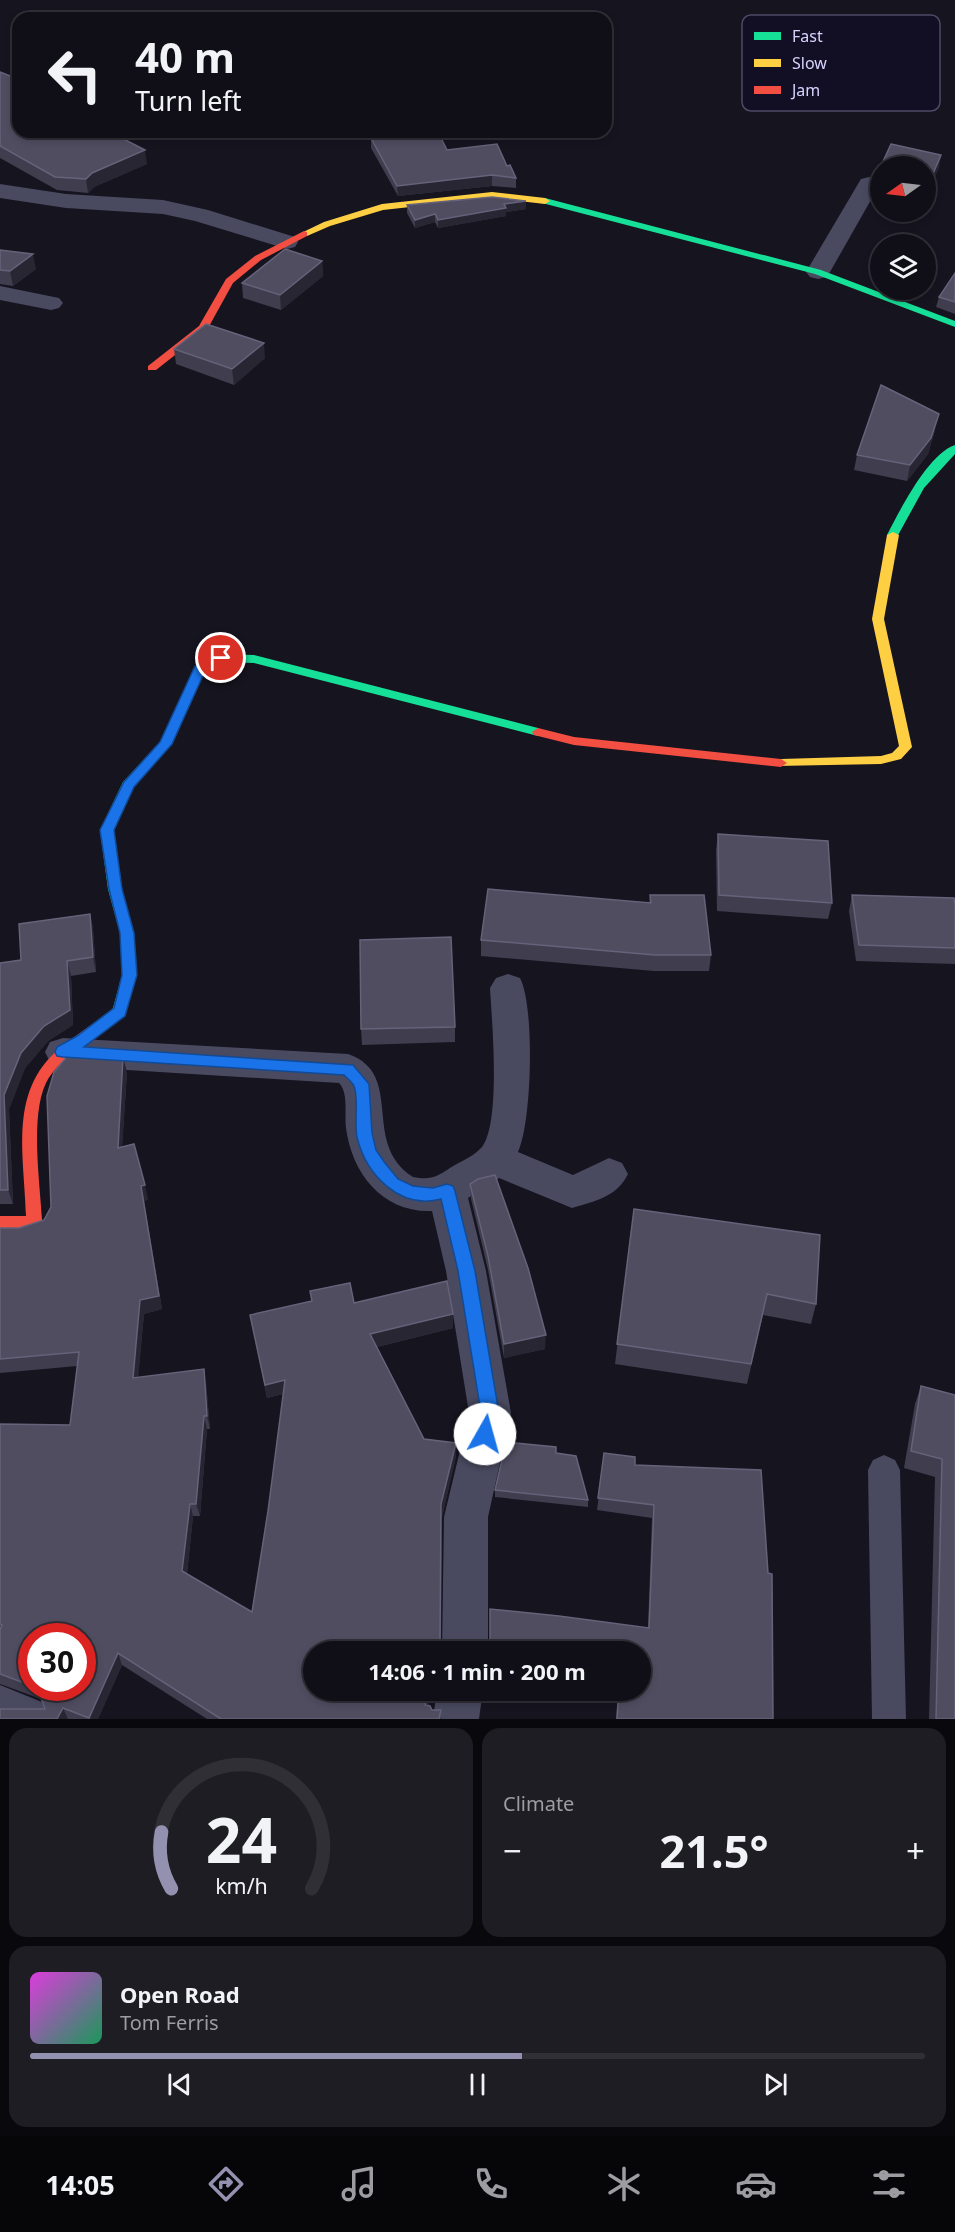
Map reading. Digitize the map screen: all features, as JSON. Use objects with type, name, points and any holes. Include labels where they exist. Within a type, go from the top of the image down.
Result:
[{"type":"street","points":[[818,272],[869,184]]},
{"type":"street","points":[[0,191],[66,201],[163,207],[200,215],[287,242]]},
{"type":"street","points":[[152,368],[203,328],[229,281],[258,258],[287,242],[327,224],[391,205],[508,195],[540,200],[664,234],[818,272],[955,324]]},
{"type":"street","points":[[0,293],[51,303]]},
{"type":"street","points":[[0,1223],[24,1223],[34,1220],[30,1110],[40,1079],[63,1052],[120,1011],[129,975],[127,933],[116,889],[107,830],[128,785],[165,744],[200,669],[221,658],[254,659],[574,741],[778,763],[881,760],[896,756],[906,747],[878,619],[892,538],[917,490],[936,463],[955,448]]},
{"type":"street","points":[[63,1052],[348,1069],[362,1084],[364,1133],[369,1152],[393,1184],[411,1193],[433,1195],[447,1191],[495,1159],[503,1145],[511,1103],[508,988]]},
{"type":"street","points":[[495,1159],[572,1192],[596,1184],[609,1174]]},
{"type":"street","points":[[447,1191],[466,1271],[490,1413],[466,1517],[465,1641]]},
{"type":"street","points":[[456,1719],[458,1701]]},
{"type":"street","points":[[0,1708],[26,1719]]},
{"type":"lane","points":[[884,1470],[889,1719]]},
{"type":"building","points":[[0,72],[12,77],[12,138],[122,138],[145,150],[92,173],[86,179],[55,177],[0,146]]},
{"type":"building","points":[[371,138],[441,138],[447,150],[497,144],[507,166],[510,165],[516,178],[492,175],[397,186]]},
{"type":"building","points":[[891,144],[941,155],[936,167],[936,156],[886,156]]},
{"type":"building","points":[[492,197],[526,201],[504,204],[506,208],[438,220],[435,214],[415,220],[407,205]]},
{"type":"building","points":[[285,249],[322,261],[280,295],[242,283]]},
{"type":"building","points":[[0,250],[33,254],[10,271],[0,270]]},
{"type":"building","points":[[955,273],[955,302],[939,297]]},
{"type":"building","points":[[206,324],[264,343],[232,369],[174,349]]},
{"type":"building","points":[[881,385],[939,414],[931,438],[910,465],[857,455]]},
{"type":"building","points":[[718,834],[828,841],[832,903],[719,895]]},
{"type":"building","points":[[488,889],[651,903],[650,895],[704,895],[711,955],[655,955],[481,940]]},
{"type":"building","points":[[852,895],[954,898],[955,948],[859,945]]},
{"type":"building","points":[[90,914],[93,957],[67,961],[70,1010],[44,1026],[21,1053],[4,1095],[8,1190],[0,1190],[0,963],[21,960],[19,924]]},
{"type":"building","points":[[451,937],[455,1027],[361,1029],[360,940]]},
{"type":"building","points":[[69,1054],[123,1057],[118,1148],[134,1144],[145,1185],[141,1186],[159,1296],[140,1300],[133,1378],[204,1369],[207,1416],[204,1416],[196,1504],[190,1504],[182,1571],[252,1612],[285,1380],[265,1385],[250,1315],[312,1301],[310,1291],[350,1283],[354,1303],[447,1281],[453,1314],[370,1334],[424,1439],[456,1443],[441,1504],[440,1641],[303,1641],[303,1701],[426,1701],[425,1705],[430,1706],[432,1710],[441,1710],[439,1719],[221,1719],[118,1653],[89,1718],[63,1708],[57,1719],[0,1719],[0,1709],[45,1709],[42,1701],[96,1701],[96,1623],[18,1623],[18,1681],[0,1674],[2,1625],[0,1624],[0,1424],[70,1425],[79,1352],[0,1359],[0,1228],[19,1228],[44,1220],[51,1207],[47,1096],[54,1072]]},
{"type":"building","points":[[495,1175],[528,1268],[546,1335],[504,1344],[488,1256],[470,1184],[478,1179]]},
{"type":"building","points":[[634,1209],[820,1235],[816,1304],[767,1294],[751,1364],[617,1344]]},
{"type":"building","points":[[921,1386],[955,1395],[955,1719],[936,1719],[942,1459],[911,1451]]},
{"type":"building","points":[[506,1442],[556,1447],[556,1453],[576,1456],[588,1500],[495,1490]]},
{"type":"building","points":[[604,1453],[635,1457],[635,1465],[761,1470],[768,1573],[772,1574],[773,1719],[617,1719],[618,1701],[651,1701],[651,1641],[490,1641],[490,1609],[649,1628],[654,1505],[598,1498]]},
{"type":"traffic: fast","points":[[545,201],[818,272],[955,324]]},
{"type":"traffic: fast","points":[[893,535],[919,487],[944,457],[955,448]]},
{"type":"traffic: fast","points":[[103,1025],[120,1011],[129,975],[127,933],[115,889],[107,830],[128,785],[165,744],[200,669],[221,658],[254,659],[538,732]]},
{"type":"traffic: slow","points":[[304,234],[327,224],[382,207],[492,195],[545,201]]},
{"type":"traffic: slow","points":[[781,763],[881,760],[896,756],[906,747],[878,619],[893,535]]},
{"type":"traffic: jam","points":[[152,368],[203,328],[229,281],[258,258],[304,234]]},
{"type":"traffic: jam","points":[[538,732],[574,741],[781,763]]},
{"type":"traffic: jam","points":[[0,1223],[24,1223],[34,1220],[30,1110],[40,1079],[63,1052],[103,1025]]},
{"type":"route","points":[[221,658],[200,669],[172,724],[165,744],[128,785],[107,830],[116,889],[127,933],[129,975],[120,1011],[63,1052],[348,1069],[362,1084],[364,1133],[369,1152],[380,1168],[393,1184],[411,1193],[433,1195],[447,1191],[466,1271],[490,1413],[485,1434]]}]
